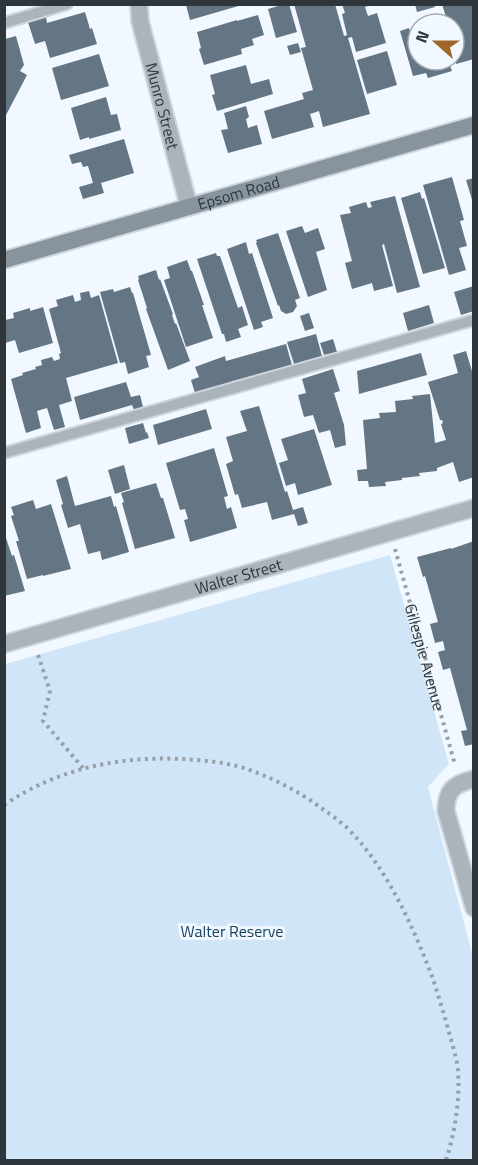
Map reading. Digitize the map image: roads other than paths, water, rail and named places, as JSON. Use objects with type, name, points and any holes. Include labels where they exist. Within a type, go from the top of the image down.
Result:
[{"type":"main road","name":"Epsom Road","points":[[4,260],[474,125]]},
{"type":"street","name":"Munro Street","points":[[139,4],[140,21],[189,207]]},
{"type":"street","name":"Walter Street","points":[[4,644],[474,508]]},
{"type":"street","points":[[467,781],[454,787],[449,793],[446,811],[474,908]]},
{"type":"lane","points":[[4,23],[67,4]]},
{"type":"lane","points":[[4,453],[474,320]]},
{"type":"park label","name":"Walter Reserve","points":[[232,931]]}]
